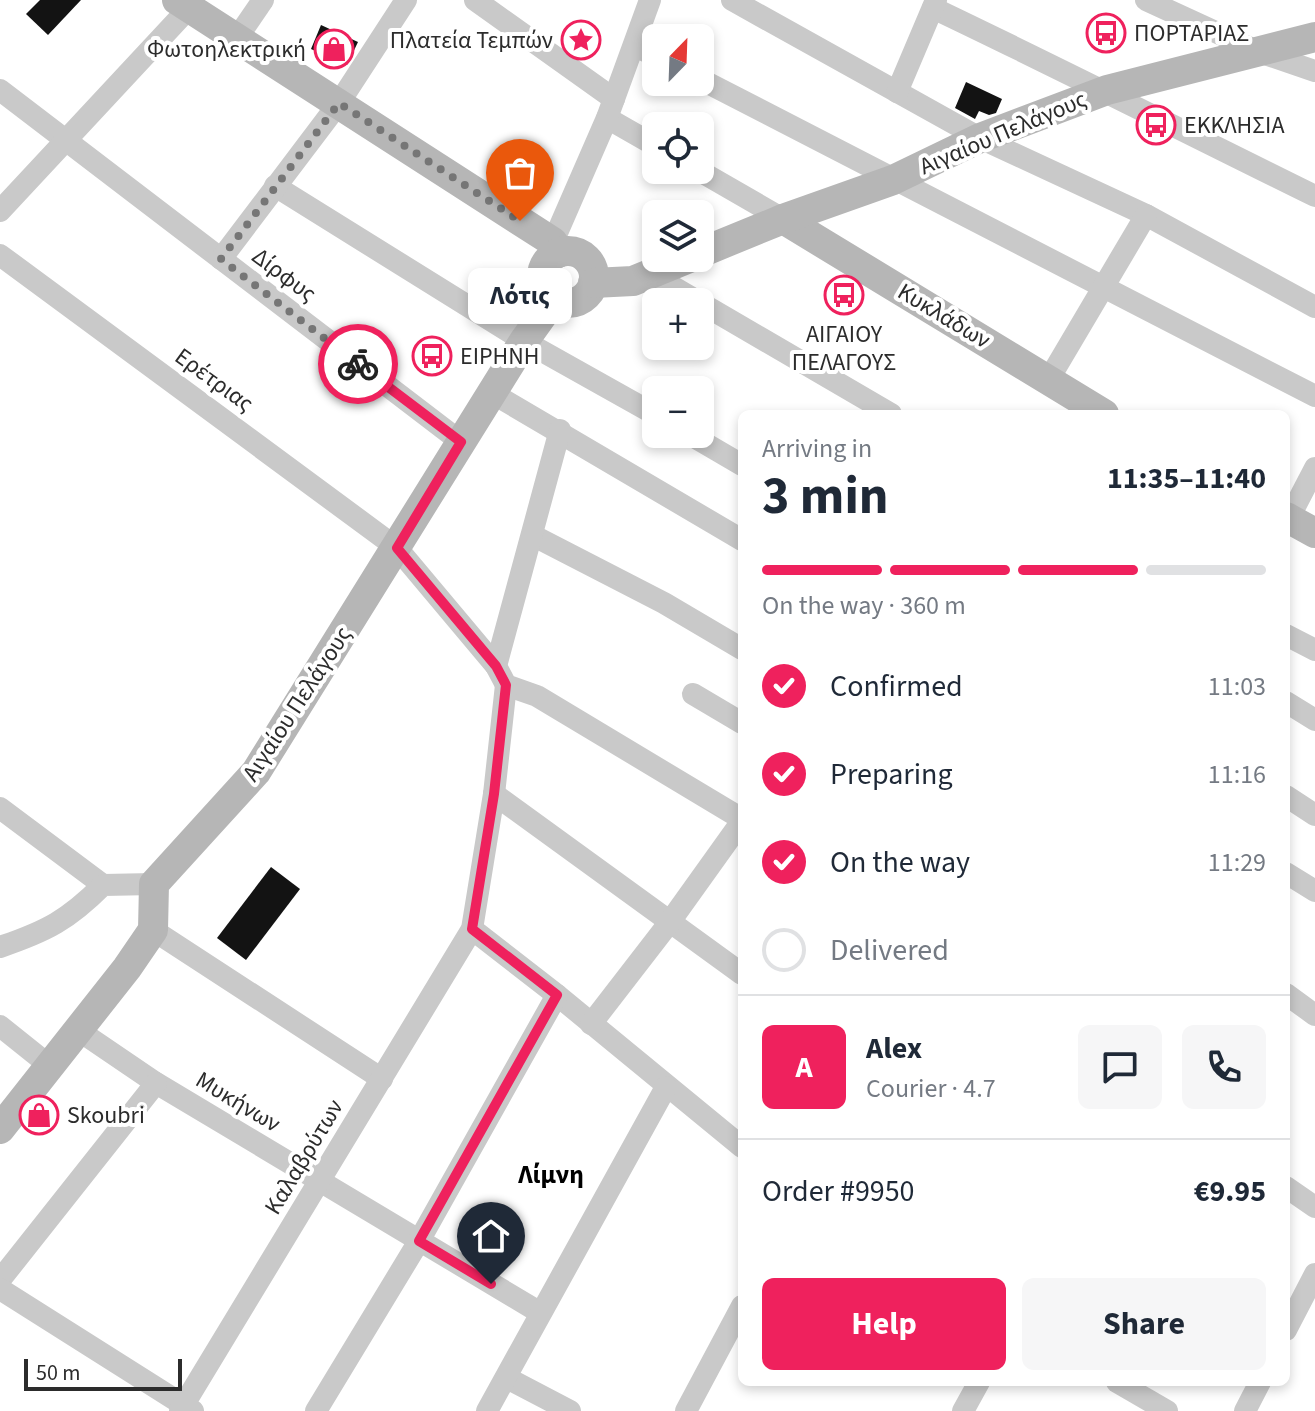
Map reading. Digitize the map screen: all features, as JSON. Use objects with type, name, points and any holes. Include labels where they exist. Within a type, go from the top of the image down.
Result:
[{"type":"main road","points":[[183,4],[339,103],[556,248],[574,252],[588,261],[594,275],[593,283],[581,300],[567,303],[554,299],[545,289],[542,275],[556,248]]},
{"type":"main road","name":"Αιγαίου Πελάγους","points":[[714,247],[893,180],[980,138],[1107,90],[1315,37]]},
{"type":"main road","name":"Κυκλάδων","points":[[783,219],[1049,379],[1092,410]]},
{"type":"main road","points":[[593,283],[620,283],[656,272]]},
{"type":"main road","name":"Αιγαίου Πελάγους","points":[[154,884],[256,772],[524,341],[554,299]]},
{"type":"main road","points":[[1290,520],[1315,533]]},
{"type":"main road","points":[[0,1129],[153,930],[154,884]]},
{"type":"street","points":[[237,38],[263,0]]},
{"type":"street","points":[[221,259],[339,103],[406,0]]},
{"type":"street","points":[[475,0],[642,134]]},
{"type":"street","points":[[556,248],[650,0]]},
{"type":"street","points":[[1146,0],[1259,52],[1315,71]]},
{"type":"street","points":[[744,3],[980,138],[1146,215],[1315,307]]},
{"type":"street","points":[[0,211],[66,140],[183,4]]},
{"type":"street","points":[[897,92],[935,4],[1107,90],[1141,111],[1315,196]]},
{"type":"street","points":[[635,46],[642,49]]},
{"type":"street","points":[[714,86],[893,180],[1105,285],[1315,396]]},
{"type":"street","name":"Δίρφυς","points":[[0,90],[461,442]]},
{"type":"street","points":[[714,179],[783,219]]},
{"type":"street","points":[[275,186],[524,341],[642,407]]},
{"type":"street","points":[[1049,379],[1146,215]]},
{"type":"street","name":"Ερέτριας","points":[[0,255],[397,548],[501,676]]},
{"type":"street","points":[[651,274],[884,410]]},
{"type":"street","points":[[492,393],[560,430],[738,538]]},
{"type":"street","points":[[560,430],[532,535],[501,676],[494,794],[472,929],[738,1144]]},
{"type":"street","points":[[713,448],[738,463]]},
{"type":"street","points":[[1290,513],[1315,468]]},
{"type":"street","points":[[532,535],[664,603],[738,647]]},
{"type":"street","points":[[1290,637],[1315,650]]},
{"type":"street","points":[[501,676],[738,818]]},
{"type":"street","points":[[693,694],[738,721]]},
{"type":"street","points":[[1290,704],[1315,720]]},
{"type":"street","points":[[494,794],[738,971]]},
{"type":"street","points":[[1290,799],[1315,815]]},
{"type":"street","points":[[0,808],[103,885],[154,884]]},
{"type":"street","points":[[591,1024],[669,923],[738,826]]},
{"type":"street","points":[[1290,875],[1315,891]]},
{"type":"street","points":[[0,947],[42,933],[75,914],[103,885]]},
{"type":"street","name":"Καλαβρύτων","points":[[185,1409],[472,929]]},
{"type":"street","points":[[153,930],[382,1079]]},
{"type":"street","points":[[316,1411],[419,1241],[557,995]]},
{"type":"street","points":[[1290,997],[1315,1015]]},
{"type":"street","points":[[0,1026],[50,1066]]},
{"type":"street","name":"Μυκήνων","points":[[78,1030],[156,1083],[539,1312]]},
{"type":"street","points":[[0,1280],[156,1083]]},
{"type":"street","points":[[487,1411],[666,1087]]},
{"type":"street","points":[[1290,1190],[1315,1207]]},
{"type":"street","points":[[1290,1320],[1315,1274]]},
{"type":"street","points":[[0,1289],[185,1409]]},
{"type":"street","points":[[686,1411],[738,1314]]},
{"type":"street","points":[[507,1378],[570,1411]]},
{"type":"street","points":[[963,1411],[977,1386]]},
{"type":"street","points":[[1124,1386],[1167,1411]]},
{"type":"street","points":[[1245,1411],[1258,1386]]},
{"type":"building","points":[[40,0],[81,0],[48,35],[26,14]]},
{"type":"building","points":[[321,25],[358,42],[347,65],[311,49]]},
{"type":"building","points":[[966,82],[1002,99],[996,113],[989,115],[979,111],[975,119],[955,108]]},
{"type":"building","points":[[271,867],[300,889],[246,960],[217,938]]},
{"type":"way so far","points":[[358,364],[221,259],[339,103],[520,221]]},
{"type":"place","name":"ΠΟΡΤΑΡΙΑΣ","points":[[1106,33]]},
{"type":"place","name":"Πλατεία Τεμπών","points":[[581,40]]},
{"type":"place","name":"Φωτοηλεκτρική","points":[[334,49]]},
{"type":"place","name":"ΕΚΚΛΗΣΙΑ","points":[[1156,125]]},
{"type":"place","name":"Λότις","points":[[520,221]]},
{"type":"place","name":"ΑΙΓΑΙΟΥ ΠΕΛΑΓΟΥΣ","points":[[844,295]]},
{"type":"place","name":"ΕΙΡΗΝΗ","points":[[432,356]]},
{"type":"place","name":"Skoubri","points":[[39,1115]]},
{"type":"district","name":"Λίμνη","points":[[551,1174]]},
{"type":"route","points":[[358,364],[461,442],[397,548],[496,666],[506,685],[494,794],[472,929],[557,995],[419,1241],[491,1284]]}]
